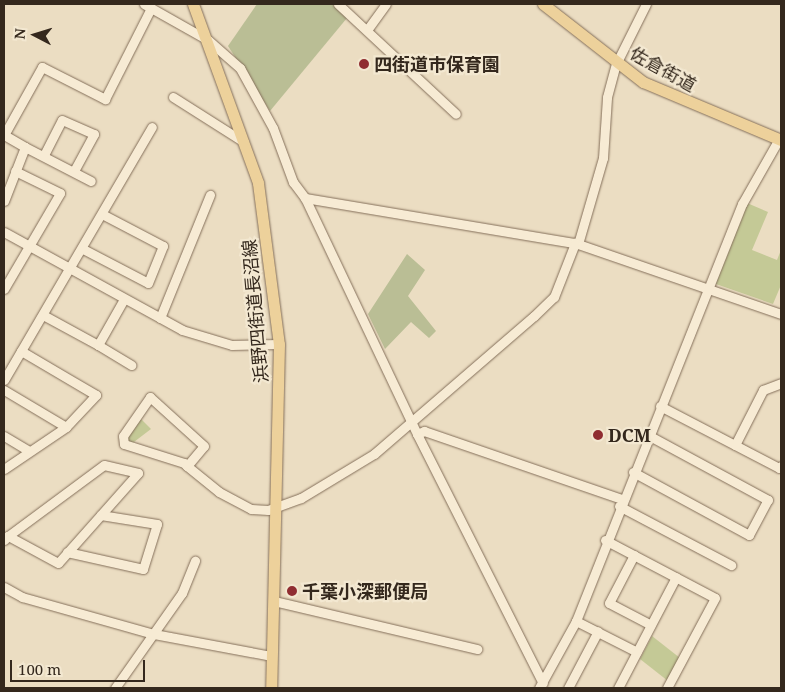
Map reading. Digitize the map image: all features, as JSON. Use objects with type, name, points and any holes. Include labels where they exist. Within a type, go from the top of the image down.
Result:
[{"type":"main road","name":"浜野四街道長沼線","points":[[193,4],[246,143],[266,227],[279,344],[271,688]]},
{"type":"main road","name":"佐倉街道","points":[[543,4],[616,64],[666,94],[780,140]]},
{"type":"street","points":[[338,4],[456,114]]},
{"type":"street","points":[[367,30],[386,4]]},
{"type":"street","points":[[187,466],[204,446],[150,397],[123,436],[124,444],[187,466],[251,509],[276,508],[374,454],[411,419],[554,297],[576,243],[603,158],[608,97],[616,64],[646,4]]},
{"type":"street","points":[[91,181],[4,135],[42,66],[105,99],[147,6],[208,40],[240,68],[273,128],[293,182],[305,198],[417,434],[541,685]]},
{"type":"street","points":[[172,97],[246,143]]},
{"type":"street","points":[[44,155],[62,120],[94,134],[74,171]]},
{"type":"street","points":[[4,380],[83,249],[152,127]]},
{"type":"street","points":[[541,685],[576,620],[605,540],[742,204],[780,140]]},
{"type":"street","points":[[4,201],[25,146]]},
{"type":"street","points":[[4,289],[7,278],[30,246],[60,193],[15,171]]},
{"type":"street","points":[[160,318],[210,195]]},
{"type":"street","points":[[305,198],[576,243],[709,287],[781,314]]},
{"type":"street","points":[[83,249],[148,283],[163,246],[102,214]]},
{"type":"street","points":[[4,232],[124,299],[212,342],[279,344]]},
{"type":"street","points":[[98,345],[124,299]]},
{"type":"street","points":[[43,315],[131,365]]},
{"type":"street","points":[[4,469],[66,427],[96,394],[21,351]]},
{"type":"street","points":[[734,445],[763,390],[781,382]]},
{"type":"street","points":[[4,390],[66,427]]},
{"type":"street","points":[[660,406],[778,468],[781,466]]},
{"type":"street","points":[[417,434],[424,431],[621,503],[731,565]]},
{"type":"street","points":[[633,472],[749,535],[768,500],[648,435]]},
{"type":"street","points":[[4,436],[29,451]]},
{"type":"street","points":[[104,466],[138,473],[101,515],[58,563],[46,560],[6,538],[104,466]]},
{"type":"street","points":[[67,552],[142,569],[157,524],[101,515]]},
{"type":"street","points":[[605,540],[715,598],[668,688]]},
{"type":"street","points":[[634,555],[609,603],[651,625]]},
{"type":"street","points":[[115,688],[182,593],[195,561]]},
{"type":"street","points":[[618,688],[676,577]]},
{"type":"street","points":[[4,587],[22,597],[154,634],[272,656]]},
{"type":"street","points":[[274,601],[477,649]]},
{"type":"street","points":[[576,620],[637,652]]},
{"type":"street","points":[[568,688],[598,632]]},
{"type":"green space","points":[[257,4],[332,4],[347,18],[270,111],[228,46]]},
{"type":"green space","points":[[747,203],[768,212],[752,250],[777,260],[781,250],[781,285],[773,304],[713,283]]},
{"type":"green space","points":[[407,254],[425,270],[408,296],[436,331],[429,338],[411,322],[385,349],[368,314]]},
{"type":"green space","points":[[141,419],[151,429],[130,445],[127,437]]},
{"type":"green space","points":[[652,636],[680,658],[668,681],[640,659]]},
{"type":"place","name":"四街道市保育園","points":[[364,64]]},
{"type":"place","name":"DCM","points":[[598,435]]},
{"type":"place","name":"千葉小深郵便局","points":[[292,591]]}]
